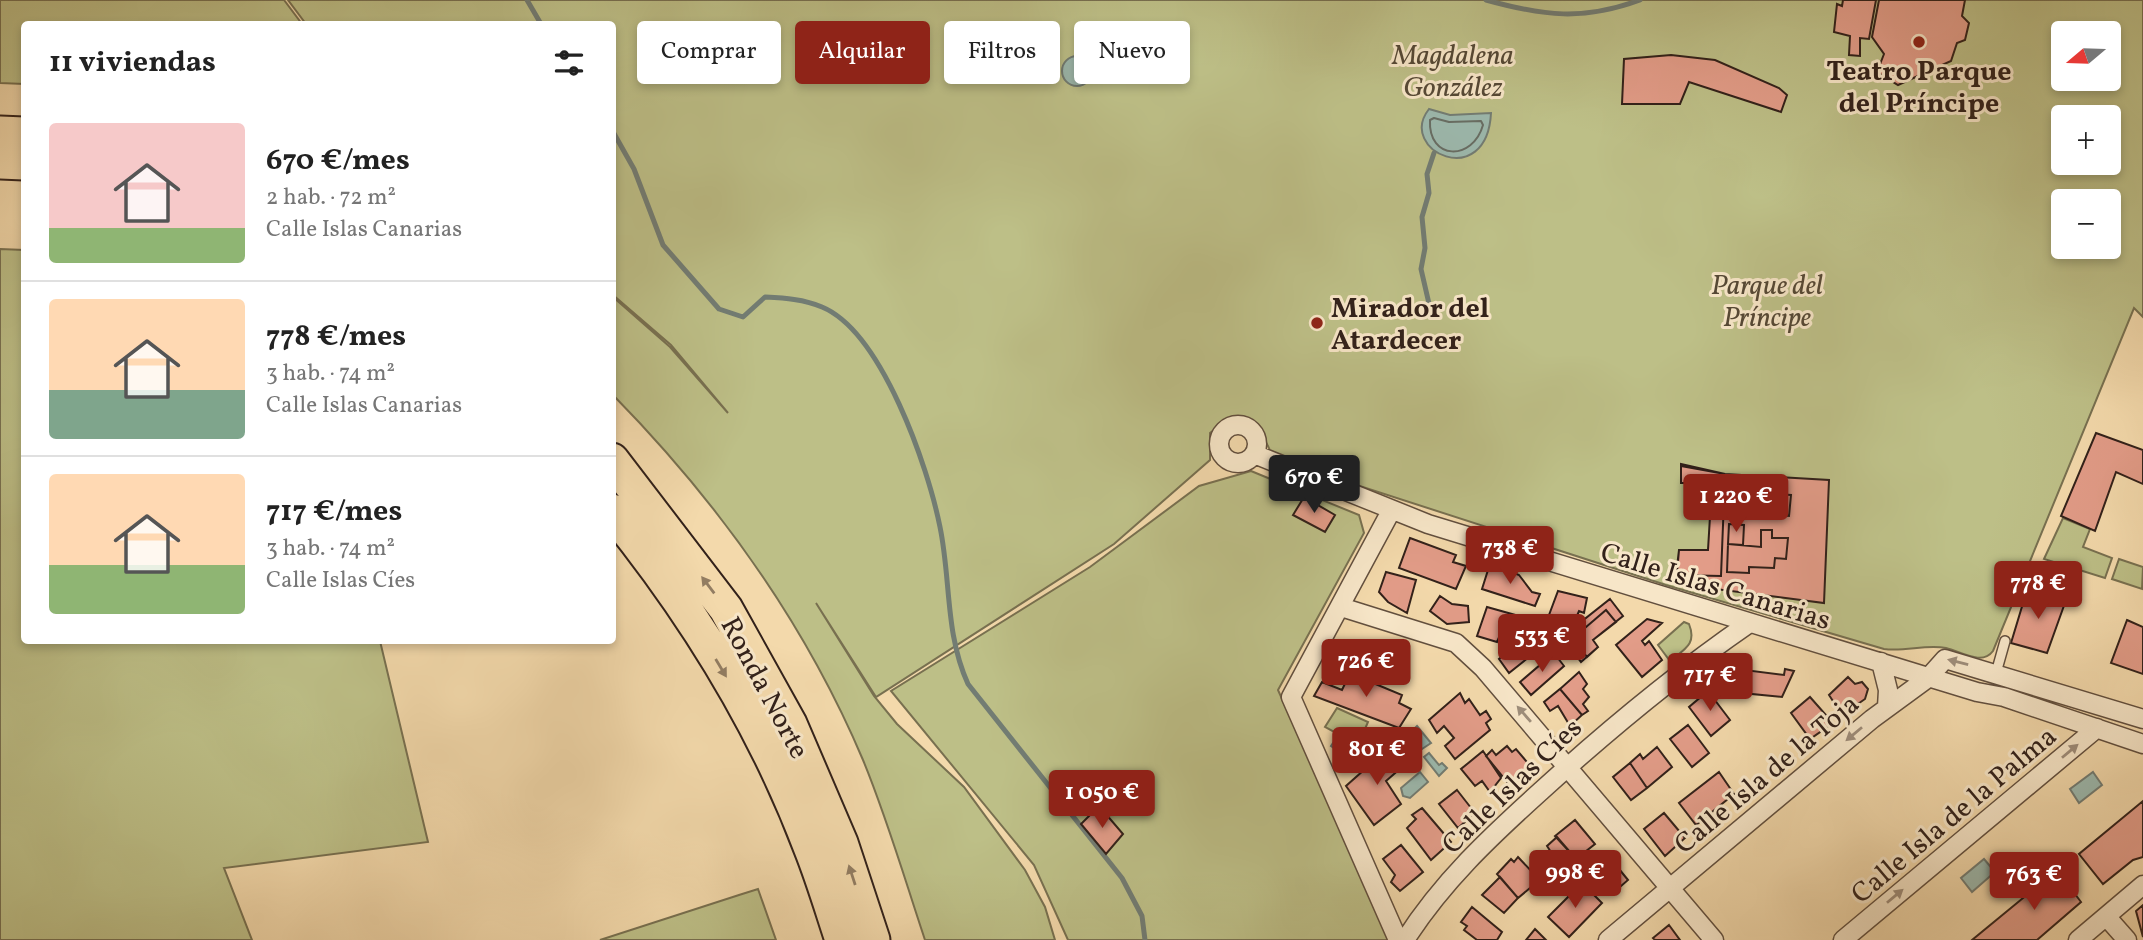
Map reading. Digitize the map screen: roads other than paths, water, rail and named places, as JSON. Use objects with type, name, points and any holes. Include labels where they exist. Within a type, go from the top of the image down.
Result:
[{"type":"highway","points":[[0,133],[21,134]]},
{"type":"highway","points":[[0,162],[21,163]]},
{"type":"highway","name":"Ronda Norte","points":[[616,465],[726,609],[790,724],[841,843],[873,940]]},
{"type":"highway","name":"Ronda Norte","points":[[616,516],[694,622],[739,697],[776,768],[811,848],[842,940]]},
{"type":"street","name":"Calle Islas Canarias","points":[[1254,454],[1391,512],[1748,624],[1928,678],[1989,693],[2143,744]]},
{"type":"street","points":[[1391,512],[1292,697],[1398,940]]},
{"type":"street","points":[[1341,607],[1456,643],[1483,668],[1714,940]]},
{"type":"street","name":"Calle Islas Cíes","points":[[1405,940],[1420,917],[1480,846],[1591,743],[1691,663],[1748,624]]},
{"type":"street","points":[[1928,678],[1945,659],[2143,719]]},
{"type":"street","points":[[1881,662],[1888,690],[1887,707]]},
{"type":"street","points":[[1989,693],[1996,673]]},
{"type":"street","name":"Calle Isla de la Toja","points":[[1608,940],[1887,707],[1928,678]]},
{"type":"street","name":"Calle Isla de la Palma","points":[[1843,940],[2098,728]]},
{"type":"street","points":[[2078,940],[2143,885]]},
{"type":"street","points":[[1389,918],[1420,917]]},
{"type":"street","points":[[2112,923],[2127,940]]},
{"type":"lane","points":[[1996,673],[2005,641]]},
{"type":"water","points":[[1074,56],[1074,84],[1083,85],[1071,85],[1063,77],[1063,65]]},
{"type":"water","points":[[1429,109],[1450,115],[1491,113],[1486,137],[1475,152],[1461,158],[1446,156],[1433,150],[1424,138],[1422,124]]},
{"type":"water","points":[[1417,726],[1431,743],[1422,749],[1409,734]]},
{"type":"water","points":[[1335,740],[1353,749],[1348,758],[1331,746]]},
{"type":"water","points":[[1429,753],[1439,765],[1442,763],[1447,768],[1439,776],[1424,757]]},
{"type":"water","points":[[1420,772],[1428,782],[1410,798],[1403,796],[1401,788]]},
{"type":"water","points":[[2093,772],[2102,785],[2079,803],[2070,789]]},
{"type":"water","points":[[1984,859],[1995,872],[1972,892],[1961,878]]},
{"type":"waterway","points":[[527,0],[539,21]]},
{"type":"waterway","points":[[1486,0],[1527,10],[1563,14],[1600,11],[1640,0]]},
{"type":"waterway","points":[[616,137],[634,169],[663,245],[719,309],[743,317],[765,297],[808,302],[822,307],[844,321],[864,343],[899,404],[925,471],[940,527],[955,646],[968,684],[1122,878],[1142,916],[1145,940]]},
{"type":"waterway","points":[[1430,308],[1421,269],[1425,248],[1422,217],[1429,193],[1427,174],[1434,153]]},
{"type":"place","name":"Teatro Parque del Príncipe","points":[[1919,42]]},
{"type":"place","name":"Mirador del Atardecer","points":[[1317,323]]},
{"type":"park label","name":"Magdalena González","points":[[1453,70]]},
{"type":"park label","name":"Parque del Príncipe","points":[[1767,300]]}]
